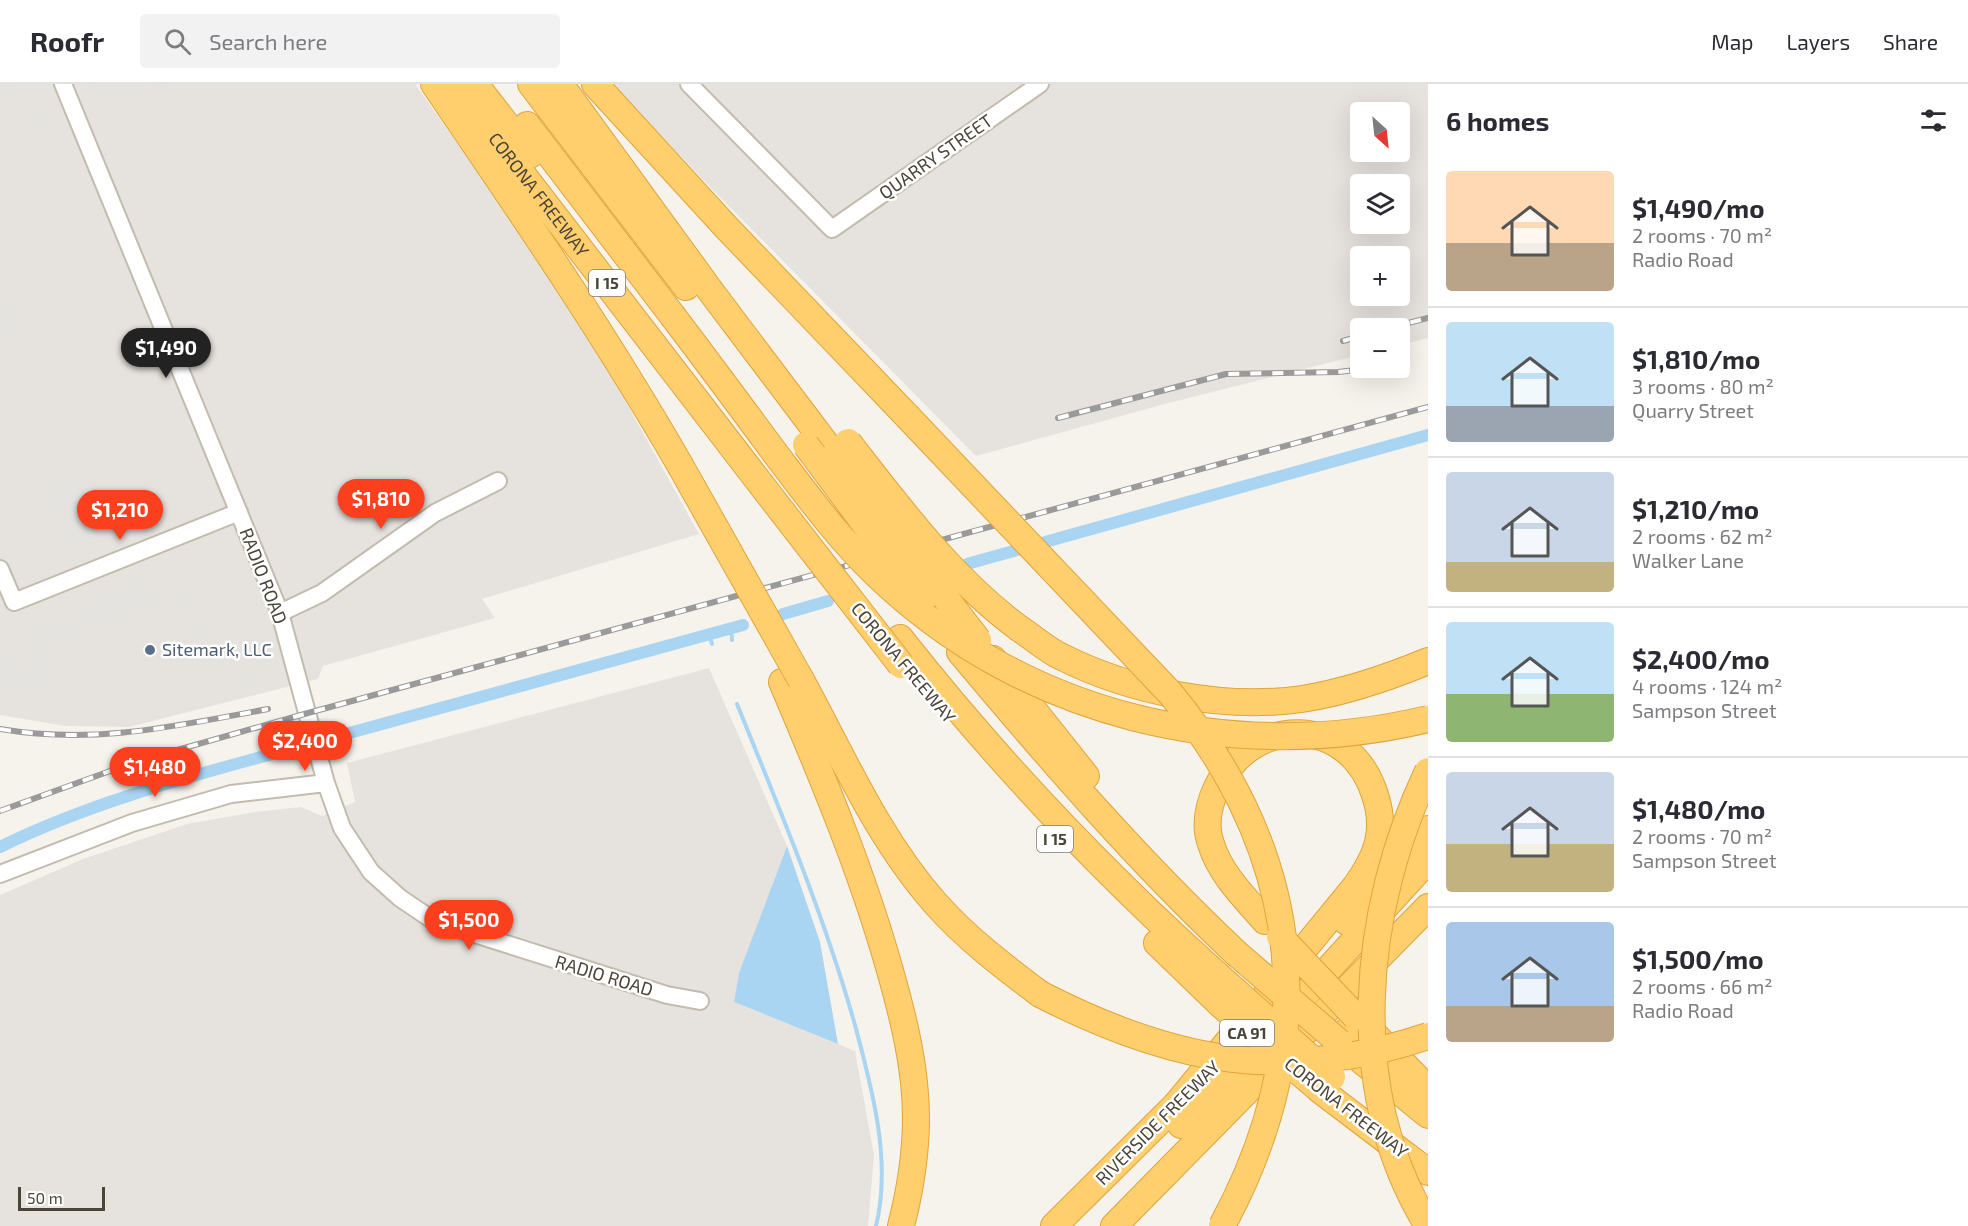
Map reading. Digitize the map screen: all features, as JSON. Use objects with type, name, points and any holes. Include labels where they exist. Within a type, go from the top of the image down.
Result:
[{"type":"highway","points":[[434,84],[626,370],[680,465],[791,681],[886,836],[928,894],[996,960],[1040,994],[1099,1024],[1169,1047],[1236,1061],[1299,1062],[1338,1057],[1379,1050],[1428,1036]]},
{"type":"highway","name":"CORONA FREEWAY","points":[[453,84],[768,481],[901,665],[1057,841],[1227,997],[1428,1172]]},
{"type":"highway","points":[[475,84],[768,481],[1060,823],[1162,925],[1227,997]]},
{"type":"highway","points":[[496,84],[824,496],[852,528],[914,588],[964,627],[995,645],[1089,690],[1156,708],[1214,718],[1302,724],[1368,717],[1428,704]]},
{"type":"highway","points":[[511,84],[839,535],[905,601],[983,657],[1038,684],[1096,706],[1164,725],[1219,735],[1255,738],[1340,735],[1428,719]]},
{"type":"highway","points":[[531,84],[806,445],[969,646],[1104,798],[1181,879],[1241,948],[1428,1089]]},
{"type":"highway","points":[[560,84],[756,351],[950,567],[999,614],[1060,656],[1103,674],[1146,687],[1199,698],[1249,701],[1300,699],[1388,678],[1428,661]]},
{"type":"highway","points":[[596,84],[726,227],[1170,693],[1203,732],[1231,778],[1251,820],[1269,868],[1280,917],[1286,968],[1284,1045],[1278,1083],[1265,1130],[1245,1181],[1222,1226]]},
{"type":"highway","points":[[840,447],[969,646]]},
{"type":"highway","points":[[791,681],[853,855],[899,1001],[910,1052],[916,1117],[914,1161],[901,1226]]},
{"type":"highway","points":[[1176,1105],[1355,887],[1377,852],[1382,821],[1369,778],[1351,755],[1326,739],[1311,734],[1284,732],[1258,741],[1246,749],[1220,780],[1211,804],[1208,828],[1213,852],[1237,889],[1265,921],[1347,1030],[1428,1114]]},
{"type":"highway","points":[[1428,771],[1390,866],[1379,915],[1372,1011],[1375,1068],[1386,1125],[1401,1172],[1428,1226]]},
{"type":"highway","name":"RIVERSIDE FREEWAY","points":[[1054,1226],[1253,1026],[1428,829]]},
{"type":"highway","points":[[1078,1226],[1279,1024],[1428,860]]},
{"type":"highway","name":"CA 91","points":[[1114,1226],[1345,994],[1428,907]]},
{"type":"highway","name":"CA 91","points":[[1345,994],[1383,969],[1428,930]]},
{"type":"highway","points":[[1347,1030],[1428,1102]]},
{"type":"highway","points":[[1326,1084],[1428,1152]]},
{"type":"street","name":"RADIO ROAD","points":[[63,84],[280,613],[326,783],[342,828],[371,873],[429,918],[489,940],[667,995],[700,1000]]},
{"type":"street","name":"QUARRY STREET","points":[[689,84],[832,230],[1040,84]]},
{"type":"street","points":[[280,613],[322,593],[435,513],[498,481]]},
{"type":"street","points":[[0,569],[14,602],[239,512]]},
{"type":"street","points":[[0,874],[132,823],[231,794],[326,783]]},
{"type":"shaded area","points":[[0,84],[415,84],[515,224],[612,377],[699,534],[482,599],[495,618],[323,666],[318,679],[129,727],[65,726],[0,715]]},
{"type":"shaded area","points":[[0,84],[34,84],[55,135],[45,139],[23,86],[3,96],[7,106],[0,110]]},
{"type":"shaded area","points":[[94,84],[166,84],[104,110]]},
{"type":"shaded area","points":[[612,84],[1428,84],[1428,338],[1410,342],[1410,318],[1350,318],[1350,358],[1161,405],[976,456],[712,189]]},
{"type":"shaded area","points":[[0,297],[4,308],[10,305],[20,328],[14,331],[19,342],[0,349]]},
{"type":"shaded area","points":[[86,470],[111,530],[101,535],[102,538],[69,552],[42,488]]},
{"type":"shaded area","points":[[175,563],[206,640],[197,643],[166,566]]},
{"type":"shaded area","points":[[146,575],[159,605],[39,655],[30,633],[81,611],[78,604]]},
{"type":"shaded area","points":[[14,647],[22,665],[47,655],[63,693],[53,697],[54,701],[0,690],[0,653]]},
{"type":"shaded area","points":[[273,668],[275,678],[220,692],[218,682]]},
{"type":"shaded area","points":[[709,668],[787,846],[739,973],[734,1002],[855,1051],[874,1155],[868,1226],[0,1226],[0,895],[83,859],[187,824],[255,812],[301,807],[322,816],[355,802],[347,763]]},
{"type":"shaded area","points":[[182,692],[185,701],[145,712],[142,703]]},
{"type":"water","points":[[787,846],[820,942],[838,1044],[734,1002],[739,973]]},
{"type":"waterway","points":[[1045,542],[1428,435]]},
{"type":"waterway","points":[[967,564],[1021,549]]},
{"type":"waterway","points":[[783,614],[828,601]]},
{"type":"waterway","points":[[331,738],[743,625]]},
{"type":"waterway","points":[[731,628],[732,640]]},
{"type":"waterway","points":[[709,634],[712,644]]},
{"type":"waterway","points":[[737,704],[830,943],[855,1025],[868,1074],[881,1150],[882,1176],[876,1226]]},
{"type":"waterway","points":[[343,726],[345,730]]},
{"type":"waterway","points":[[0,847],[73,815],[148,789],[301,746]]},
{"type":"waterway","points":[[294,748],[295,755]]},
{"type":"railway","points":[[1410,323],[1428,318]]},
{"type":"railway","points":[[1343,341],[1350,339]]},
{"type":"railway","points":[[1058,418],[1226,374],[1350,371]]},
{"type":"railway","points":[[0,811],[135,762],[308,713],[1428,407]]},
{"type":"railway","points":[[0,729],[69,735],[102,734],[167,727],[268,709]]},
{"type":"place","name":"Sitemark, LLC","points":[[150,650]]}]
